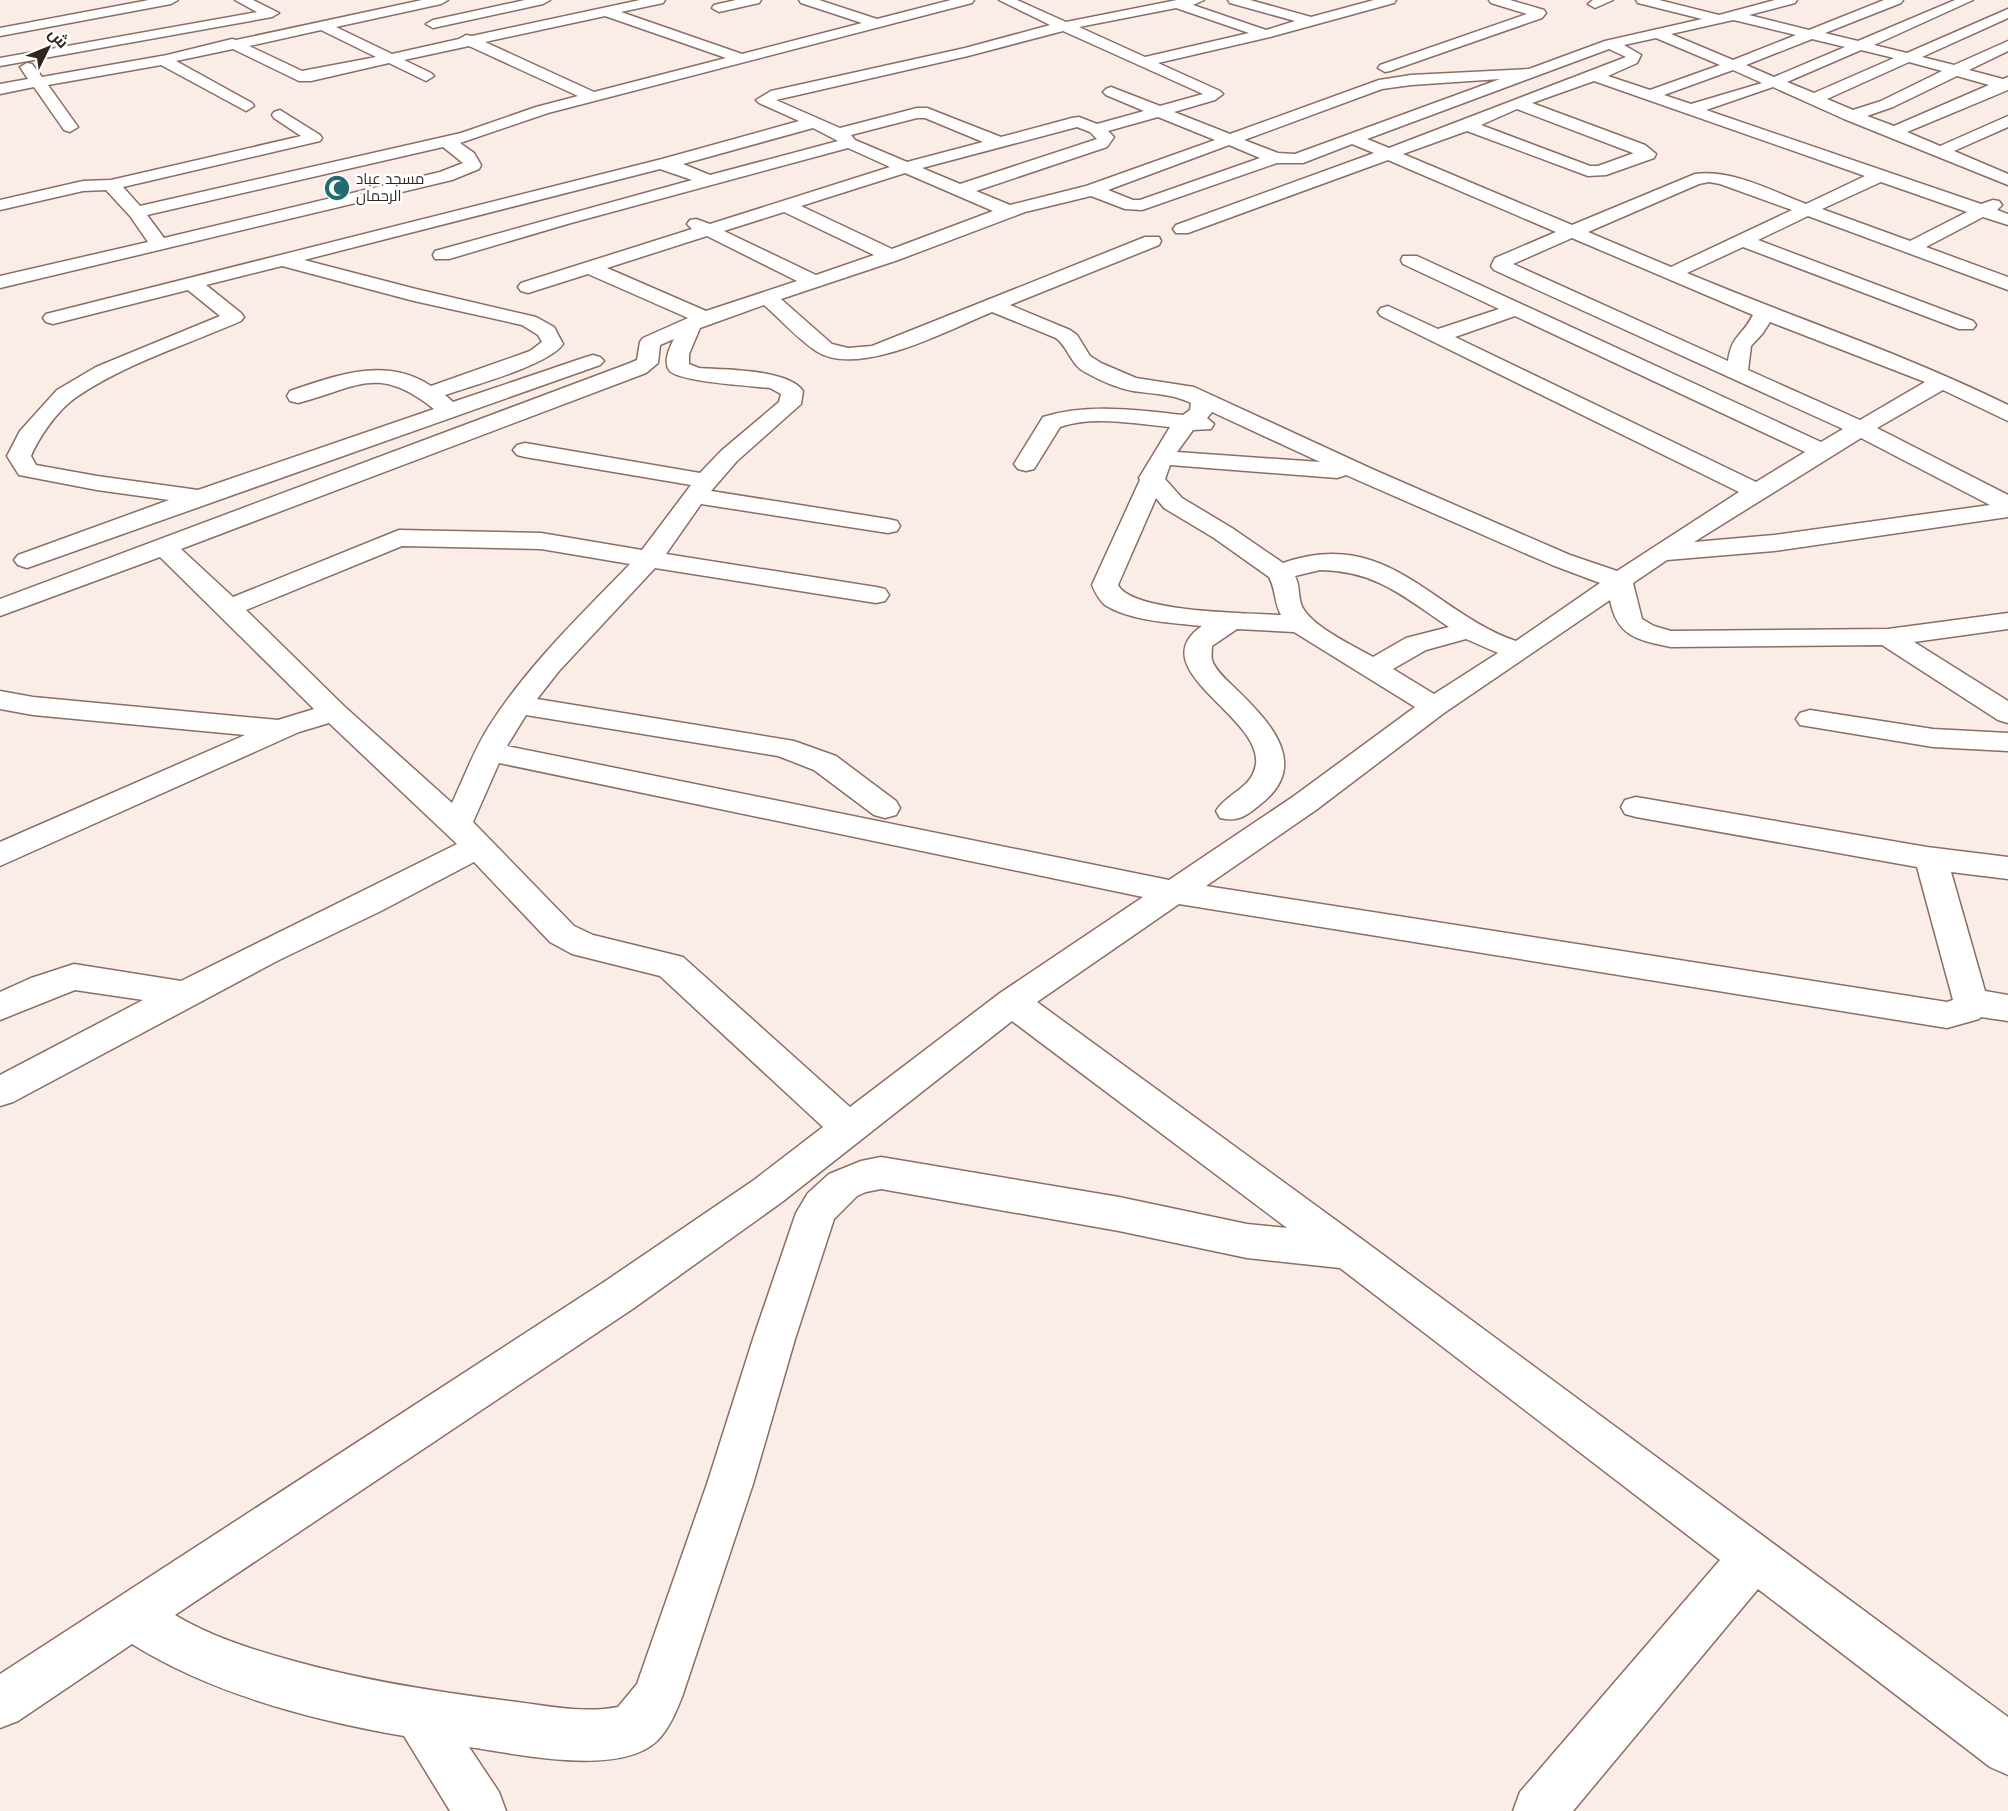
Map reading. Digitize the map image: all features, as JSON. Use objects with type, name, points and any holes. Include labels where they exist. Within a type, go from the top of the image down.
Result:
[{"type":"street","points":[[118,0],[131,8]]},
{"type":"street","points":[[0,32],[171,0]]},
{"type":"street","points":[[0,89],[30,70],[278,12],[242,0]]},
{"type":"street","points":[[379,0],[591,97]]},
{"type":"street","points":[[0,73],[167,59],[232,43],[441,0]]},
{"type":"street","points":[[433,24],[543,0]]},
{"type":"street","points":[[232,43],[305,76],[393,59],[658,0]]},
{"type":"street","points":[[718,8],[754,0]]},
{"type":"street","points":[[813,2],[840,0]]},
{"type":"street","points":[[136,212],[447,142],[487,131],[542,110],[967,0]]},
{"type":"street","points":[[1006,0],[1215,94],[1096,129]]},
{"type":"street","points":[[1010,212],[764,100],[776,94],[968,52],[1064,27],[1197,0]]},
{"type":"street","points":[[1235,0],[1310,21]]},
{"type":"street","points":[[1329,0],[1359,9]]},
{"type":"street","points":[[1142,62],[1265,34],[1389,0]]},
{"type":"street","points":[[1385,68],[1497,30],[1539,13],[1496,0]]},
{"type":"street","points":[[1643,0],[1811,34],[2007,84]]},
{"type":"street","points":[[1735,0],[1765,7]]},
{"type":"street","points":[[1092,190],[1128,204],[1138,205],[1275,158],[1302,158],[1610,44],[1727,18],[1790,0]]},
{"type":"street","points":[[1648,96],[1731,66],[1896,0]]},
{"type":"street","points":[[1689,110],[1768,85],[1966,0]]},
{"type":"street","points":[[813,2],[874,23]]},
{"type":"street","points":[[1177,4],[1265,34]]},
{"type":"street","points":[[1812,100],[1907,57],[2005,7]]},
{"type":"street","points":[[607,12],[740,58]]},
{"type":"street","points":[[1114,17],[1144,25]]},
{"type":"street","points":[[321,25],[426,76]]},
{"type":"street","points":[[1656,33],[1768,85],[1812,100],[2008,180]]},
{"type":"street","points":[[1180,37],[1209,47]]},
{"type":"street","points":[[1182,229],[1467,126],[1517,103],[1594,76],[1632,60],[1639,54],[1610,44]]},
{"type":"street","points":[[1850,116],[1887,104],[2008,45]]},
{"type":"street","points":[[1663,49],[1682,46]]},
{"type":"street","points":[[167,59],[165,61],[246,106]]},
{"type":"street","points":[[0,62],[30,70],[70,127]]},
{"type":"street","points":[[0,608],[165,548],[643,366],[647,363],[650,342],[698,321],[891,256],[1010,212],[1092,190],[1389,83],[1529,73]]},
{"type":"street","points":[[1594,76],[2008,220]]},
{"type":"street","points":[[1892,133],[2007,84]]},
{"type":"street","points":[[1112,92],[1275,158]]},
{"type":"street","points":[[1467,126],[1587,171],[1600,171],[1648,154],[1517,103]]},
{"type":"street","points":[[442,255],[604,208],[645,200],[710,181],[917,113],[927,113],[999,142]]},
{"type":"street","points":[[280,115],[351,163]]},
{"type":"street","points":[[1939,152],[2008,121]]},
{"type":"street","points":[[528,287],[907,167],[1072,123],[1079,122],[1096,129],[1106,137],[1101,144],[961,190]]},
{"type":"street","points":[[53,318],[285,261],[814,123]]},
{"type":"street","points":[[1354,139],[1764,313],[1942,381],[2008,414]]},
{"type":"street","points":[[0,259],[6,281],[446,176],[473,165],[468,157],[447,142]]},
{"type":"street","points":[[0,205],[83,186],[111,185],[324,144]]},
{"type":"street","points":[[1984,170],[2008,159]]},
{"type":"street","points":[[663,164],[710,181]]},
{"type":"street","points":[[1673,273],[1879,176]]},
{"type":"street","points":[[2008,284],[1723,179],[1709,177],[1695,179],[1572,231],[1508,259],[1502,262],[1501,266],[1862,429],[2008,505]]},
{"type":"street","points":[[274,180],[312,208]]},
{"type":"street","points":[[111,185],[136,212],[159,245]]},
{"type":"street","points":[[564,188],[604,208]]},
{"type":"street","points":[[1910,249],[2008,199]]},
{"type":"street","points":[[645,200],[813,281]]},
{"type":"street","points":[[784,205],[891,256]]},
{"type":"street","points":[[312,208],[308,213],[326,229],[360,241]]},
{"type":"street","points":[[481,209],[520,232]]},
{"type":"street","points":[[767,297],[825,348],[848,354],[875,352],[1152,241]]},
{"type":"street","points":[[1744,241],[1966,325]]},
{"type":"street","points":[[1410,260],[1822,451]]},
{"type":"street","points":[[285,261],[414,295],[504,314],[545,328],[551,335],[553,344],[537,355],[428,394]]},
{"type":"street","points":[[588,267],[698,321]]},
{"type":"street","points":[[193,284],[234,317],[104,372],[64,395],[28,436],[19,456],[27,470],[97,483],[200,496]]},
{"type":"street","points":[[992,305],[1063,334],[1070,339],[1081,360],[1093,368],[1131,384],[1179,390],[1578,567],[1620,581]]},
{"type":"street","points":[[1437,336],[1514,310]]},
{"type":"street","points":[[1388,312],[1758,492]]},
{"type":"street","points":[[1737,373],[1741,344],[1756,329],[1764,313]]},
{"type":"street","points":[[467,835],[474,791],[490,753],[520,705],[549,665],[649,559],[700,488],[729,456],[790,404],[792,391],[775,382],[697,374],[678,368],[678,354],[698,321]]},
{"type":"street","points":[[27,560],[200,496],[593,361]]},
{"type":"street","points":[[298,396],[352,379],[373,376],[409,382],[450,410],[482,426]]},
{"type":"street","points":[[0,1703],[620,1295],[768,1191],[1012,1002],[1305,803],[1434,707],[1520,651],[1661,552],[1822,451],[1942,381]]},
{"type":"street","points":[[1203,400],[1201,412],[1181,428],[1157,468],[1105,585],[1109,594],[1115,600],[1133,608],[1161,613],[1300,624],[1434,707]]},
{"type":"street","points":[[1026,464],[1051,422],[1059,418],[1082,414],[1270,431]]},
{"type":"street","points":[[525,450],[888,526]]},
{"type":"street","points":[[1157,468],[1253,463],[1364,474]]},
{"type":"street","points":[[1157,468],[1173,503],[1223,533],[1280,573],[1287,586],[1288,604],[1300,624]]},
{"type":"street","points":[[1661,552],[1785,542],[2008,510]]},
{"type":"street","points":[[229,608],[399,538],[541,542],[876,595]]},
{"type":"street","points":[[165,548],[334,712],[467,835],[570,940],[671,966],[848,1128]]},
{"type":"street","points":[[1280,573],[1318,562],[1355,565],[1381,571],[1403,583],[1470,630],[1488,640],[1520,651]]},
{"type":"street","points":[[1620,581],[1627,620],[1635,627],[1656,636],[1671,639],[1888,637],[2008,621]]},
{"type":"street","points":[[1231,811],[1247,800],[1266,780],[1272,760],[1268,744],[1208,675],[1197,655],[1198,645],[1209,634],[1235,619]]},
{"type":"street","points":[[1373,669],[1416,644],[1470,630]]},
{"type":"street","points":[[1888,637],[2008,714]]},
{"type":"street","points":[[0,700],[33,706],[282,730]]},
{"type":"street","points":[[520,705],[784,748],[825,763],[885,808]]},
{"type":"street","points":[[0,855],[282,730],[334,712]]},
{"type":"street","points":[[1810,719],[1936,738],[1980,743],[2008,742]]},
{"type":"street","points":[[490,753],[1173,892],[1947,1015],[1967,1010],[1971,1002],[1931,859]]},
{"type":"street","points":[[1636,807],[1931,859],[2008,868]]},
{"type":"street","points":[[0,1092],[185,994],[467,835]]},
{"type":"street","points":[[0,1007],[43,987],[74,977],[185,994]]},
{"type":"street","points":[[1012,1002],[1349,1252],[2008,1749]]},
{"type":"street","points":[[1971,1002],[2008,1008]]},
{"type":"street","points":[[130,1616],[188,1649],[276,1680],[352,1702],[419,1714],[579,1736],[630,1729],[645,1717],[657,1697],[730,1484],[774,1339],[816,1213],[826,1197],[856,1177],[881,1173],[1119,1214],[1247,1241],[1349,1252]]},
{"type":"street","points":[[1539,1811],[1754,1558]]},
{"type":"street","points":[[419,1714],[480,1811]]},
{"type":"place","name":"مسجد عباد الرحمان","points":[[337,188]]}]
